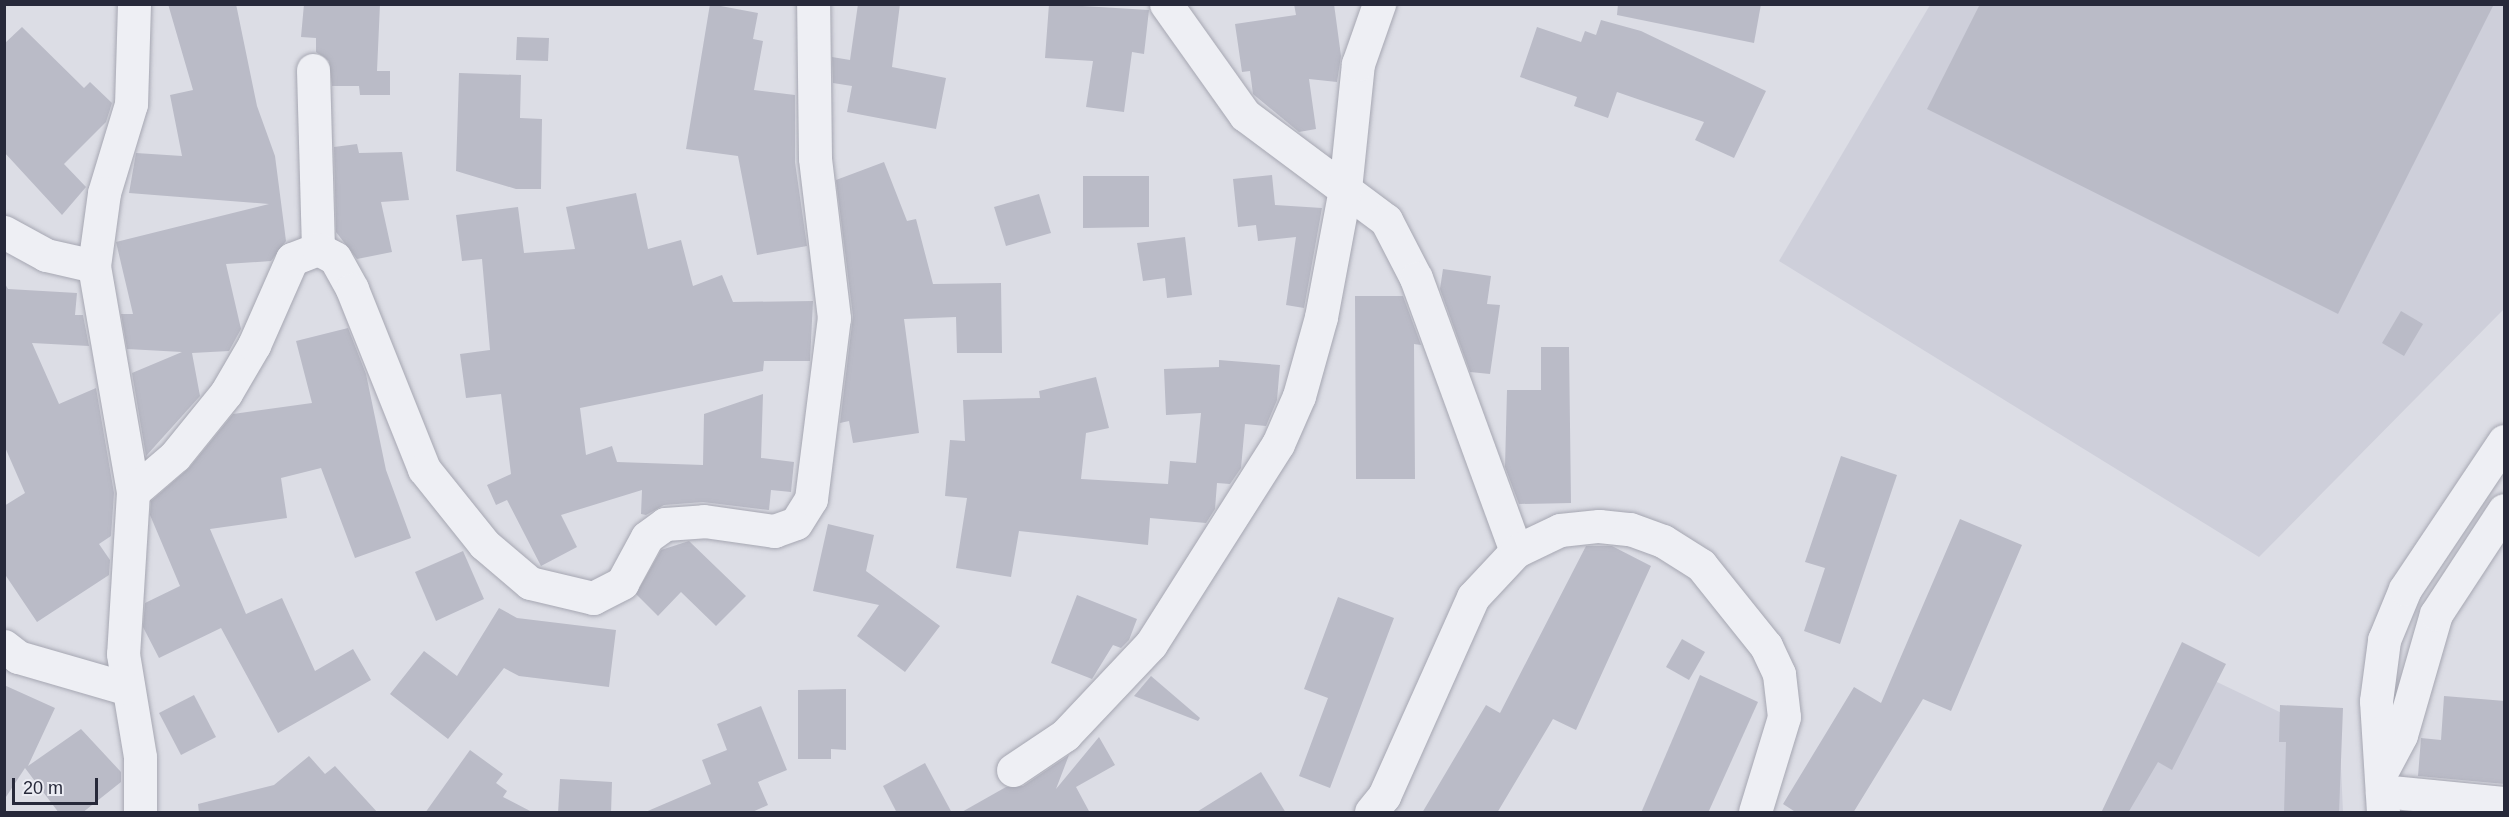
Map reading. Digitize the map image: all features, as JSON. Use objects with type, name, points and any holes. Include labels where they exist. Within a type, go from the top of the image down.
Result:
[{"type":"street","points":[[134,4],[131,104],[104,193],[94,266],[133,492],[125,688],[140,757],[140,813]]},
{"type":"street","points":[[133,492],[175,456],[226,393],[254,345],[292,259],[318,249],[335,258],[352,289],[424,469],[484,544],[530,583],[578,598],[609,594],[630,573],[654,529],[673,522],[788,528],[804,514],[811,498],[834,318],[815,158],[813,4]]},
{"type":"street","points":[[1166,4],[1245,115],[1386,220],[1399,240],[1516,551]]},
{"type":"street","points":[[1013,770],[1065,735],[1151,644],[1278,444],[1299,396],[1321,317],[1345,189],[1358,64],[1379,4]]},
{"type":"street","points":[[313,70],[318,249]]},
{"type":"street","points":[[4,232],[46,255],[94,266]]},
{"type":"street","points":[[2383,790],[2376,701],[2384,640],[2405,589],[2505,441]]},
{"type":"street","points":[[2383,790],[2436,614],[2505,510]]},
{"type":"street","points":[[1371,813],[1413,735],[1473,597],[1516,551],[1560,530],[1599,526],[1630,529],[1663,541],[1701,565],[1766,646],[1782,684],[1784,717],[1755,813]]},
{"type":"street","points":[[4,646],[18,657],[125,688]]},
{"type":"street","points":[[2383,790],[2505,803]]},
{"type":"shaded area","points":[[1930,5],[2504,5],[2504,309],[2259,557],[1779,261]]},
{"type":"shaded area","points":[[2194,671],[2294,719],[2339,724],[2343,812],[2105,812]]},
{"type":"building","points":[[168,4],[236,4],[257,106],[275,156],[286,241],[271,261],[226,264],[241,329],[229,351],[192,353],[200,396],[146,456],[132,373],[182,352],[127,349],[121,314],[133,314],[116,242],[269,204],[129,193],[136,153],[182,156],[170,95],[193,90]]},
{"type":"building","points":[[304,4],[380,4],[377,71],[390,71],[390,95],[360,95],[359,86],[332,86],[329,61],[316,52],[316,38],[301,37]]},
{"type":"building","points":[[710,4],[758,13],[753,39],[763,41],[754,90],[795,95],[795,162],[807,246],[757,255],[738,156],[686,149]]},
{"type":"building","points":[[858,4],[900,4],[892,67],[946,78],[936,129],[847,112],[852,86],[833,83],[832,57],[850,60]]},
{"type":"building","points":[[1049,4],[1149,10],[1144,54],[1132,52],[1124,112],[1086,107],[1093,61],[1045,58]]},
{"type":"building","points":[[1294,4],[1334,4],[1341,56],[1337,82],[1309,79],[1316,129],[1299,132],[1253,94],[1250,71],[1242,72],[1235,24],[1296,15]]},
{"type":"building","points":[[1618,4],[1761,4],[1754,43],[1617,15]]},
{"type":"building","points":[[1980,4],[2494,4],[2338,314],[1927,109]]},
{"type":"building","points":[[1601,20],[1641,31],[1766,91],[1734,158],[1695,140],[1704,122],[1617,92],[1608,118],[1574,106],[1577,97],[1520,77],[1537,27],[1581,42],[1585,31],[1596,35]]},
{"type":"building","points":[[22,27],[84,88],[90,82],[112,103],[106,122],[64,164],[86,187],[62,215],[4,152],[4,44]]},
{"type":"building","points":[[517,37],[549,38],[548,61],[516,60]]},
{"type":"building","points":[[459,73],[521,75],[520,118],[542,119],[541,189],[516,189],[456,171]]},
{"type":"building","points":[[357,144],[359,153],[402,152],[409,200],[381,202],[392,252],[357,259],[336,232],[334,147]]},
{"type":"building","points":[[884,162],[907,221],[916,219],[933,284],[1001,283],[1002,353],[957,353],[956,317],[904,319],[919,433],[853,443],[849,421],[840,423],[853,316],[836,180]]},
{"type":"building","points":[[1272,175],[1275,205],[1322,208],[1304,308],[1286,305],[1296,237],[1258,241],[1256,225],[1238,227],[1233,179]]},
{"type":"building","points":[[1083,176],[1149,176],[1149,227],[1083,228]]},
{"type":"building","points":[[636,193],[648,249],[681,240],[693,286],[722,275],[733,302],[813,301],[810,361],[764,361],[763,371],[580,408],[586,455],[612,446],[617,462],[703,465],[704,414],[763,394],[761,458],[794,462],[791,492],[771,490],[769,510],[703,502],[664,505],[646,515],[641,514],[642,490],[561,515],[577,547],[541,566],[507,500],[496,505],[487,485],[511,474],[501,394],[466,398],[460,354],[490,350],[482,259],[462,261],[456,215],[518,207],[524,253],[575,249],[566,207]]},
{"type":"building","points":[[1039,194],[1051,233],[1006,246],[994,207]]},
{"type":"building","points":[[1185,237],[1192,295],[1167,298],[1165,278],[1143,281],[1137,243]]},
{"type":"building","points":[[1443,269],[1491,276],[1487,304],[1500,305],[1490,374],[1470,372],[1440,289]]},
{"type":"building","points":[[4,282],[8,289],[77,293],[75,315],[83,315],[89,346],[32,343],[59,404],[96,388],[114,493],[111,536],[99,544],[110,560],[109,575],[37,622],[4,573],[4,506],[25,493],[4,445]]},
{"type":"building","points":[[1355,296],[1403,296],[1421,345],[1414,344],[1415,479],[1356,479]]},
{"type":"building","points":[[2401,311],[2423,324],[2404,356],[2382,343]]},
{"type":"building","points":[[348,328],[366,374],[386,470],[411,538],[355,558],[321,468],[281,478],[287,518],[210,529],[246,614],[282,598],[315,671],[353,649],[371,680],[278,733],[221,628],[159,658],[143,627],[145,603],[180,586],[150,515],[151,501],[189,468],[233,414],[312,403],[296,341]]},
{"type":"building","points":[[1541,347],[1569,347],[1571,503],[1519,504],[1505,467],[1507,390],[1541,390]]},
{"type":"building","points":[[1219,360],[1280,365],[1277,400],[1266,426],[1245,424],[1241,468],[1230,484],[1217,483],[1215,509],[1206,523],[1150,518],[1148,545],[1019,531],[1011,577],[956,568],[967,498],[945,496],[950,440],[965,441],[963,400],[1040,398],[1039,391],[1096,377],[1109,428],[1086,433],[1081,479],[1168,484],[1170,461],[1196,463],[1201,413],[1166,415],[1164,369],[1219,367]]},
{"type":"building","points":[[1841,456],[1897,475],[1840,644],[1804,631],[1825,568],[1805,562]]},
{"type":"building","points":[[1960,519],[2022,545],[1951,711],[1923,699],[1853,813],[1797,813],[1783,804],[1854,687],[1881,703]]},
{"type":"building","points":[[828,524],[874,535],[866,571],[940,626],[905,672],[857,636],[879,605],[813,591]]},
{"type":"building","points":[[689,541],[746,596],[716,626],[681,592],[658,616],[636,594],[661,550]]},
{"type":"building","points":[[1586,546],[1612,546],[1651,566],[1576,730],[1553,719],[1497,813],[1422,813],[1486,705],[1500,713]]},
{"type":"building","points":[[463,551],[484,599],[436,621],[415,572]]},
{"type":"building","points":[[1077,595],[1137,619],[1129,640],[1121,648],[1113,645],[1092,679],[1051,663]]},
{"type":"building","points":[[1338,597],[1394,618],[1330,788],[1299,776],[1328,698],[1304,689]]},
{"type":"building","points":[[499,608],[517,618],[616,630],[609,687],[519,676],[504,668],[448,739],[390,694],[424,651],[457,676]]},
{"type":"building","points":[[1682,639],[1705,652],[1689,680],[1666,667]]},
{"type":"building","points":[[2182,642],[2226,664],[2172,770],[2158,762],[2128,813],[2101,813]]},
{"type":"building","points":[[1700,675],[1758,702],[1708,813],[1641,813]]},
{"type":"building","points":[[1151,676],[1200,718],[1198,721],[1134,696]]},
{"type":"building","points":[[4,685],[55,708],[28,766],[81,729],[121,772],[121,782],[82,813],[59,813],[25,768],[4,800]]},
{"type":"building","points":[[846,689],[846,750],[831,749],[831,759],[798,759],[798,690]]},
{"type":"building","points":[[194,695],[216,737],[181,755],[159,713]]},
{"type":"building","points":[[2444,696],[2505,701],[2505,784],[2418,776],[2421,738],[2441,740]]},
{"type":"building","points":[[2280,705],[2343,708],[2339,813],[2284,813],[2286,742],[2279,742]]},
{"type":"building","points":[[761,706],[787,770],[758,782],[768,805],[750,813],[643,813],[711,784],[702,760],[727,750],[717,724]]},
{"type":"building","points":[[1099,737],[1115,765],[1076,787],[1090,813],[960,813],[1006,787],[1023,786],[1069,755],[1056,789]]},
{"type":"building","points":[[470,750],[503,774],[496,783],[507,791],[503,797],[534,813],[425,813]]},
{"type":"building","points":[[309,756],[325,774],[335,766],[378,813],[199,813],[198,804],[274,785]]},
{"type":"building","points":[[925,763],[952,813],[897,813],[883,786]]},
{"type":"building","points":[[1261,772],[1286,813],[1195,813]]},
{"type":"building","points":[[560,779],[612,782],[611,813],[558,813]]}]
